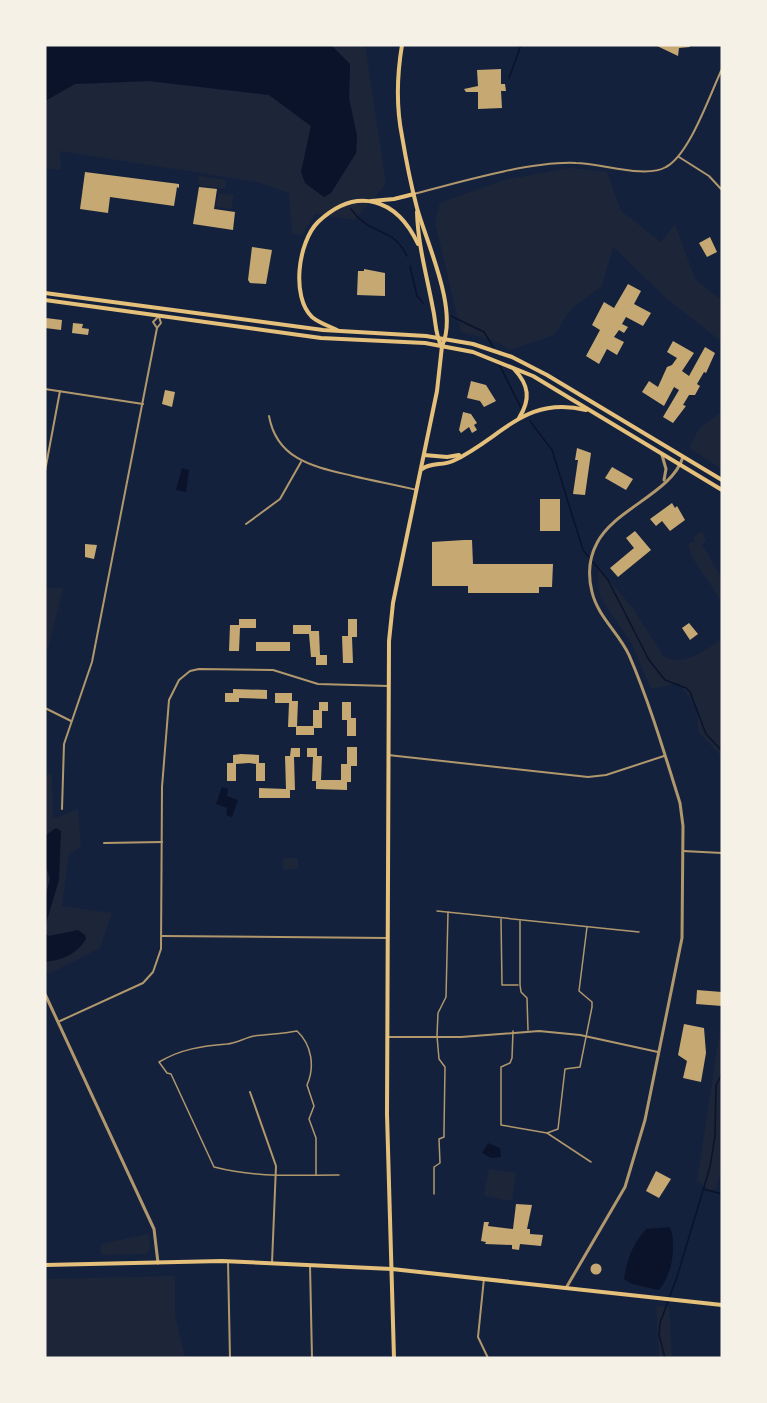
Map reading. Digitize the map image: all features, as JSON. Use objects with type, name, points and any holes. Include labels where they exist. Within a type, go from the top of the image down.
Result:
[{"type":"main road","points":[[394,1358],[387,1037],[390,626],[440,377],[442,346],[446,338],[448,322],[445,304],[417,208],[399,121],[397,90],[402,45]]},
{"type":"main road","points":[[343,333],[311,316],[300,297],[298,281],[305,247],[317,223],[344,205],[394,199],[414,194]]},
{"type":"main road","points":[[368,201],[392,208],[410,226],[418,244],[434,312],[436,337],[442,346]]},
{"type":"main road","points":[[417,208],[418,244]]},
{"type":"main road","points":[[45,293],[343,333],[446,338],[488,349],[547,375],[722,480]]},
{"type":"main road","points":[[45,300],[321,338],[442,346],[493,359],[512,366],[592,411],[722,490]]},
{"type":"main road","points":[[512,366],[528,389],[528,401],[518,419]]},
{"type":"main road","points":[[421,470],[431,464],[454,460],[518,419],[553,406],[592,411]]},
{"type":"main road","points":[[424,455],[447,457],[462,454]]},
{"type":"main road","points":[[45,1265],[228,1261],[393,1269],[722,1305]]},
{"type":"street","points":[[414,194],[554,164],[592,164],[653,172],[666,168],[679,156],[722,69]]},
{"type":"street","points":[[679,156],[709,176],[722,190]]},
{"type":"street","points":[[157,327],[153,322],[159,316]]},
{"type":"street","points":[[62,808],[62,758],[71,721],[92,662],[144,404],[157,327],[160,323],[159,316]]},
{"type":"street","points":[[45,389],[144,404]]},
{"type":"street","points":[[45,471],[60,392]]},
{"type":"street","points":[[269,416],[271,427],[281,446],[301,462],[418,490]]},
{"type":"street","points":[[661,452],[666,469],[663,482]]},
{"type":"street","points":[[566,1288],[619,1199],[633,1168],[680,949],[682,851],[680,803],[629,655],[595,602],[590,582],[591,562],[596,544],[607,530],[681,465],[683,457]]},
{"type":"street","points":[[246,524],[280,499],[301,462]]},
{"type":"street","points":[[60,1021],[149,978],[160,958],[162,780],[169,700],[176,684],[184,675],[199,669],[264,669],[283,672],[318,684],[388,686]]},
{"type":"street","points":[[45,708],[71,721]]},
{"type":"street","points":[[388,755],[588,777],[606,775],[664,756]]},
{"type":"street","points":[[104,843],[162,842]]},
{"type":"street","points":[[682,851],[722,852]]},
{"type":"street","points":[[161,936],[387,938]]},
{"type":"street","points":[[45,994],[60,1021],[154,1229],[158,1263]]},
{"type":"street","points":[[387,1037],[528,1031],[586,1036],[659,1052]]},
{"type":"street","points":[[250,1092],[275,1159],[272,1263]]},
{"type":"street","points":[[228,1261],[230,1358]]},
{"type":"street","points":[[310,1265],[312,1358]]},
{"type":"street","points":[[484,1278],[478,1337],[488,1358]]},
{"type":"lane","points":[[437,912],[639,932]]},
{"type":"lane","points":[[434,1194],[434,1167],[440,1163],[439,1139],[444,1137],[445,1067],[439,1059],[437,1036],[438,1013],[446,997],[448,912]]},
{"type":"lane","points":[[501,918],[502,985],[520,985]]},
{"type":"lane","points":[[520,920],[520,985],[521,992],[527,999],[528,1031]]},
{"type":"lane","points":[[547,1133],[558,1129],[565,1069],[580,1067],[592,1002],[579,991],[587,927]]},
{"type":"lane","points":[[316,1175],[316,1138],[309,1119],[314,1106],[307,1085],[313,1073],[308,1044],[297,1031],[270,1036],[263,1035],[181,1051],[159,1062],[166,1073],[171,1074],[214,1167],[242,1174],[308,1178],[316,1175],[339,1175]]},
{"type":"lane","points":[[513,1031],[513,1058],[510,1063],[501,1067],[501,1125],[547,1133],[591,1162]]},
{"type":"shaded area","points":[[45,45],[331,45],[350,64],[349,98],[357,136],[356,153],[331,193],[324,197],[305,183],[301,172],[311,126],[269,95],[149,81],[75,84],[45,101]]},
{"type":"shaded area","points":[[331,45],[365,45],[386,184],[354,220],[315,214],[302,235],[292,234],[289,193],[257,182],[60,151],[61,170],[45,168],[45,101],[75,84],[149,81],[269,95],[311,126],[301,172],[331,193],[356,153],[357,136],[349,98],[350,64]]},
{"type":"shaded area","points":[[570,168],[607,172],[621,211],[661,242],[675,224],[695,279],[722,301],[722,342],[667,299],[613,247],[602,286],[571,309],[554,335],[509,350],[498,342],[461,332],[435,222],[440,203],[504,180]]},
{"type":"shaded area","points":[[199,176],[226,180],[225,189],[201,186],[198,182]]},
{"type":"shaded area","points":[[218,193],[234,195],[231,209],[216,207]]},
{"type":"shaded area","points":[[722,411],[722,469],[689,448],[699,429]]},
{"type":"shaded area","points":[[182,468],[189,470],[186,492],[176,490]]},
{"type":"shaded area","points":[[702,531],[706,541],[702,544],[722,579],[722,602],[692,557],[688,544],[695,541],[694,537]]},
{"type":"shaded area","points":[[598,567],[632,607],[664,657],[672,660],[687,659],[722,639],[722,757],[698,731],[698,709],[679,683],[651,689],[632,644],[600,597]]},
{"type":"shaded area","points":[[45,588],[63,588],[48,649],[45,647]]},
{"type":"shaded area","points":[[52,773],[53,819],[78,809],[81,847],[69,854],[62,906],[112,913],[100,948],[49,974],[45,968],[45,776]]},
{"type":"shaded area","points":[[222,787],[228,789],[227,796],[238,800],[232,817],[226,815],[227,808],[216,804]]},
{"type":"shaded area","points":[[56,828],[61,831],[59,880],[45,927],[45,897],[50,879],[45,864],[46,835]]},
{"type":"shaded area","points":[[283,858],[298,858],[298,869],[283,869]]},
{"type":"shaded area","points":[[78,930],[85,935],[86,939],[78,949],[64,958],[45,962],[45,933],[49,936]]},
{"type":"shaded area","points":[[722,1017],[722,1165],[716,1189],[710,1190],[697,1181]]},
{"type":"shaded area","points":[[488,1143],[500,1148],[501,1157],[491,1158],[482,1153]]},
{"type":"shaded area","points":[[489,1169],[516,1173],[512,1201],[484,1196]]},
{"type":"shaded area","points":[[670,1227],[673,1242],[672,1260],[667,1277],[659,1290],[632,1284],[624,1279],[631,1252],[646,1229]]},
{"type":"shaded area","points":[[149,1234],[150,1250],[146,1254],[101,1255],[101,1244]]},
{"type":"shaded area","points":[[175,1276],[175,1316],[185,1356],[220,1358],[45,1358],[45,1279]]},
{"type":"shaded area","points":[[656,1306],[669,1307],[672,1358],[659,1358]]},
{"type":"building","points":[[655,45],[689,45],[690,47],[679,48],[678,56]]},
{"type":"building","points":[[501,69],[501,84],[505,84],[506,91],[501,91],[502,108],[478,109],[478,92],[466,92],[464,89],[478,86],[477,70]]},
{"type":"building","points":[[85,172],[179,184],[179,188],[177,187],[174,206],[110,197],[108,213],[80,209]]},
{"type":"building","points":[[199,187],[217,189],[214,209],[235,212],[233,230],[193,224]]},
{"type":"building","points":[[710,237],[717,252],[707,257],[699,243]]},
{"type":"building","points":[[252,247],[272,250],[266,284],[250,283],[248,280]]},
{"type":"building","points":[[364,269],[385,273],[385,296],[357,295],[358,271],[364,271]]},
{"type":"building","points":[[628,284],[641,291],[634,304],[651,313],[643,326],[626,317],[622,324],[628,327],[624,333],[619,330],[614,337],[624,342],[617,355],[607,349],[599,364],[586,356],[600,330],[592,325],[604,302],[614,308]]},
{"type":"building","points":[[46,318],[62,320],[61,330],[45,328]]},
{"type":"building","points":[[73,323],[83,324],[82,328],[89,329],[88,335],[72,333]]},
{"type":"building","points":[[673,341],[694,353],[682,371],[689,376],[705,347],[715,353],[706,373],[704,372],[697,384],[700,386],[695,395],[689,395],[683,405],[686,406],[673,423],[663,417],[679,390],[674,387],[664,406],[642,392],[649,381],[658,387],[667,367],[672,365],[677,358],[667,352]]},
{"type":"building","points":[[471,381],[486,385],[496,401],[484,407],[480,401],[467,398]]},
{"type":"building","points":[[165,390],[175,392],[172,407],[162,404]]},
{"type":"building","points":[[463,412],[471,414],[477,423],[474,425],[477,430],[472,433],[469,427],[461,433],[459,430]]},
{"type":"building","points":[[577,448],[591,453],[585,495],[573,494],[578,460],[575,460]]},
{"type":"building","points":[[612,467],[633,479],[626,490],[605,478]]},
{"type":"building","points":[[540,499],[560,499],[560,531],[540,531]]},
{"type":"building","points":[[672,503],[675,508],[677,506],[685,520],[670,531],[662,521],[656,526],[650,519]]},
{"type":"building","points":[[635,531],[651,550],[618,577],[610,568],[634,548],[626,538]]},
{"type":"building","points":[[472,540],[473,564],[553,564],[552,587],[539,587],[539,593],[468,593],[468,586],[432,586],[432,542]]},
{"type":"building","points":[[85,544],[97,545],[94,559],[85,557]]},
{"type":"building","points":[[239,619],[256,619],[256,628],[240,628],[239,651],[229,651],[230,625],[239,625]]},
{"type":"building","points":[[348,619],[357,619],[357,637],[352,637],[353,663],[343,663],[342,636],[348,636]]},
{"type":"building","points":[[689,623],[698,634],[690,640],[682,628]]},
{"type":"building","points":[[293,625],[311,625],[311,631],[319,631],[320,655],[327,655],[327,665],[316,665],[316,657],[311,657],[309,634],[293,634]]},
{"type":"building","points":[[256,642],[290,642],[290,651],[256,651]]},
{"type":"building","points":[[233,689],[267,690],[267,699],[239,698],[239,702],[225,702],[225,693],[233,693]]},
{"type":"building","points":[[275,693],[292,693],[292,701],[298,701],[297,726],[313,726],[313,710],[319,710],[319,702],[328,702],[328,711],[322,711],[322,728],[314,728],[314,735],[296,735],[296,727],[288,727],[289,703],[275,703]]},
{"type":"building","points":[[342,702],[351,702],[351,718],[356,718],[356,736],[347,736],[347,720],[342,720]]},
{"type":"building","points":[[347,747],[357,747],[357,766],[351,766],[351,782],[347,782],[347,790],[316,789],[316,781],[312,781],[313,757],[307,757],[307,748],[317,748],[317,756],[322,756],[321,780],[341,780],[341,764],[347,764]]},
{"type":"building","points":[[291,748],[300,748],[300,757],[294,757],[295,790],[290,790],[290,798],[259,798],[259,788],[286,789],[285,756],[290,756]]},
{"type":"building","points":[[233,755],[259,755],[259,763],[265,763],[265,781],[256,781],[256,764],[249,763],[236,764],[236,781],[227,781],[227,763],[233,763]]},
{"type":"building","points":[[697,990],[722,992],[722,1006],[696,1004]]},
{"type":"building","points":[[684,1024],[704,1028],[706,1053],[701,1082],[683,1078],[687,1061],[678,1055]]},
{"type":"building","points":[[656,1171],[671,1179],[659,1198],[646,1191]]},
{"type":"building","points":[[516,1204],[532,1205],[527,1229],[530,1229],[530,1234],[543,1235],[541,1246],[520,1244],[519,1250],[512,1249],[512,1245],[485,1244],[486,1242],[481,1241],[484,1222],[489,1222],[488,1226],[513,1229]]},
{"type":"building","points":[[596,1264],[600,1265],[600,1273],[596,1274],[592,1273],[591,1269],[592,1265]]},
{"type":"waterway","points":[[509,78],[521,45]]},
{"type":"waterway","points":[[351,209],[366,224],[395,240],[407,256]]},
{"type":"waterway","points":[[410,266],[417,296],[423,303]]},
{"type":"waterway","points":[[451,316],[484,332],[494,348]]},
{"type":"waterway","points":[[499,364],[521,408]]},
{"type":"waterway","points":[[530,421],[552,450],[583,550],[608,580],[649,660],[665,680],[686,688],[690,692],[706,734],[722,751]]},
{"type":"waterway","points":[[665,1358],[659,1335],[660,1323],[677,1277],[710,1167],[715,1136],[716,1085],[722,1074]]},
{"type":"waterway","points":[[703,1189],[722,1194]]}]
